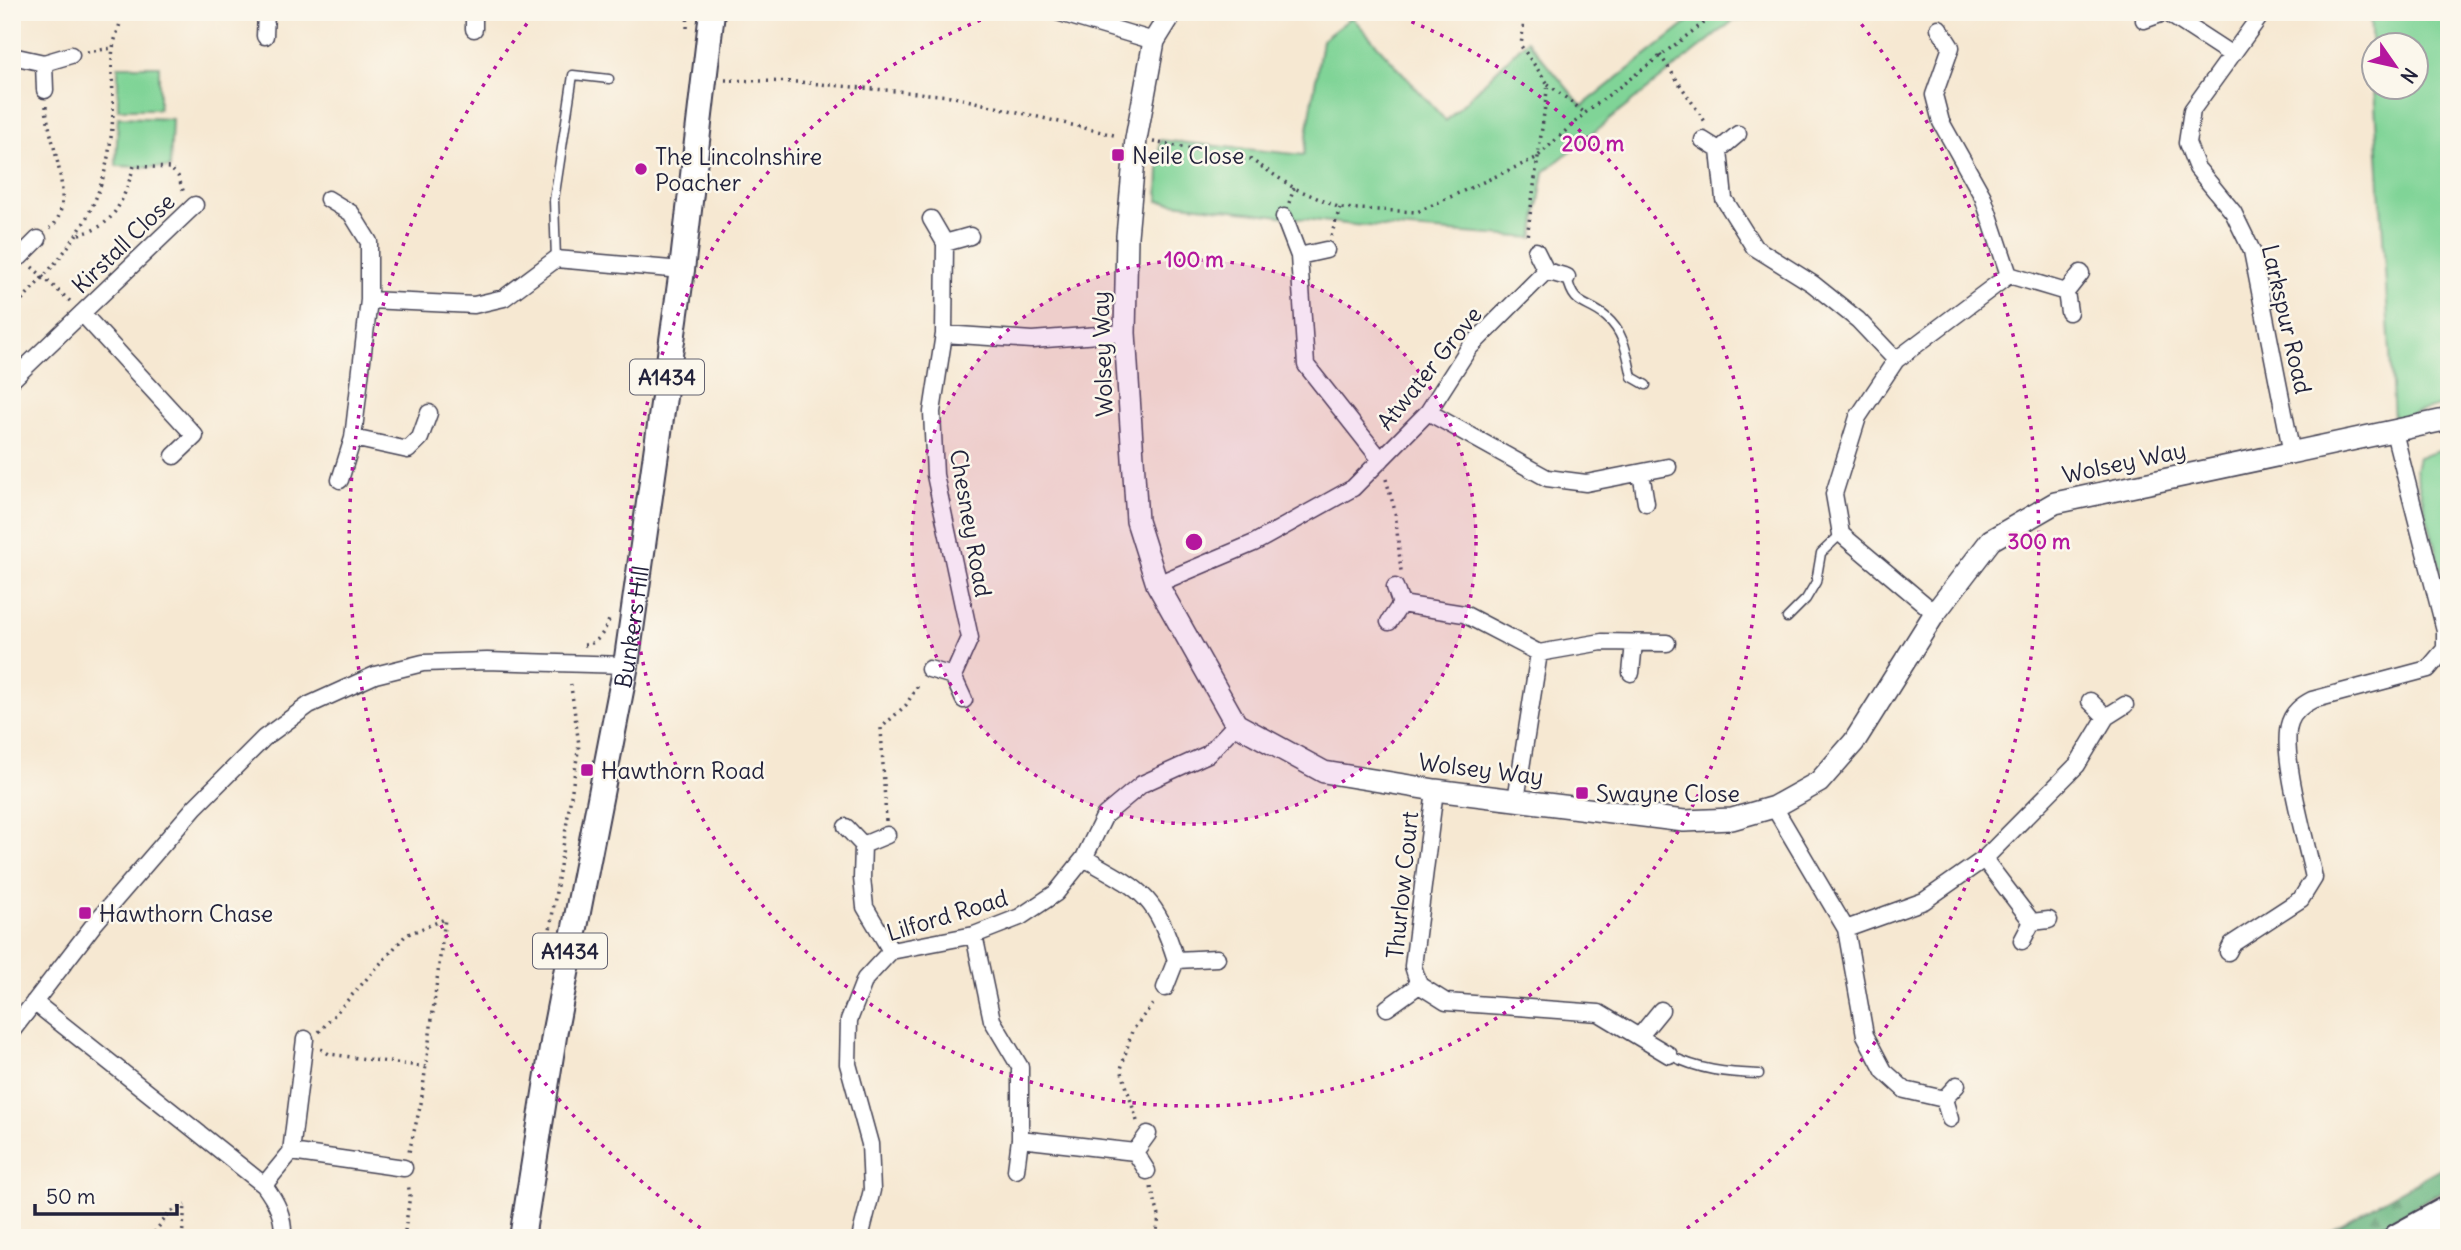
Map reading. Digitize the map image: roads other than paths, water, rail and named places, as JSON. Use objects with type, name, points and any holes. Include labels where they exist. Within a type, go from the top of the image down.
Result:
[{"type":"highway","points":[[2398,1238],[2449,1210]]},
{"type":"main road","name":"Bunkers Hill","points":[[522,1238],[555,1030],[626,665],[682,270],[712,12]]},
{"type":"street","points":[[265,36],[266,12]]},
{"type":"street","points":[[1057,12],[1154,41]]},
{"type":"street","name":"Wolsey Way","points":[[1172,12],[1154,41],[1136,139],[1128,236],[1125,334],[1137,521],[1157,584],[1236,724],[1324,772],[1435,790],[1684,821],[1732,819],[1774,807],[1819,782],[1854,742],[1935,613],[1991,540],[2055,503],[2449,419]]},
{"type":"street","points":[[2144,20],[2166,12],[2232,55]]},
{"type":"street","name":"Larkspur Road","points":[[2263,12],[2192,110],[2187,143],[2197,168],[2233,212],[2252,251],[2292,454]]},
{"type":"street","points":[[1939,27],[1951,47]]},
{"type":"street","points":[[1951,47],[1969,43]]},
{"type":"street","points":[[1951,47],[1934,95],[1941,122],[1983,197],[2009,275]]},
{"type":"street","points":[[12,56],[44,63],[71,55]]},
{"type":"street","points":[[44,63],[46,90]]},
{"type":"street","points":[[1719,150],[1738,134]]},
{"type":"street","points":[[1703,140],[1719,150]]},
{"type":"street","points":[[1719,150],[1724,199],[1754,247],[1813,284],[1858,320],[1896,360]]},
{"type":"street","points":[[328,199],[351,213],[369,242],[369,300],[354,438],[340,480]]},
{"type":"street","name":"Kirstall Close","points":[[12,380],[195,205]]},
{"type":"street","points":[[1284,217],[1299,256],[1306,365],[1381,460]]},
{"type":"street","points":[[931,219],[945,243],[970,236]]},
{"type":"street","points":[[16,252],[38,239]]},
{"type":"street","name":"Chesney Road","points":[[945,243],[944,334],[932,412],[935,475],[970,638],[953,676]]},
{"type":"street","points":[[1299,256],[1326,250]]},
{"type":"street","points":[[1536,251],[1546,271],[1567,277]]},
{"type":"street","points":[[369,300],[425,305],[474,305],[504,298],[556,259],[682,270]]},
{"type":"street","name":"Atwater Grove","points":[[1157,584],[1254,543],[1353,488],[1428,412],[1469,348],[1546,271]]},
{"type":"street","points":[[2069,312],[2067,292],[2081,272]]},
{"type":"street","points":[[2009,275],[2067,292]]},
{"type":"street","points":[[1935,613],[1841,534],[1834,494],[1858,417],[1896,360],[2009,275]]},
{"type":"street","name":"Kirstall Close","points":[[82,313],[195,436],[174,456]]},
{"type":"street","points":[[944,334],[1032,340],[1125,334]]},
{"type":"street","points":[[1428,412],[1547,478],[1586,483],[1668,467]]},
{"type":"street","points":[[354,438],[408,450],[420,438],[429,413]]},
{"type":"street","points":[[2228,952],[2232,944],[2301,899],[2315,878],[2285,744],[2290,722],[2299,707],[2312,700],[2428,669],[2445,649],[2445,630],[2394,432]]},
{"type":"street","points":[[1641,472],[1646,503]]},
{"type":"street","points":[[1395,587],[1401,604]]},
{"type":"street","points":[[1389,622],[1401,604]]},
{"type":"street","points":[[1401,604],[1464,614],[1539,653],[1602,642],[1667,643]]},
{"type":"street","points":[[1631,673],[1634,643]]},
{"type":"street","points":[[1516,800],[1539,653]]},
{"type":"street","points":[[12,1031],[95,923],[195,807],[264,738],[309,705],[375,675],[423,663],[487,661],[626,665]]},
{"type":"street","points":[[929,669],[953,676],[964,700]]},
{"type":"street","points":[[2090,701],[2106,717]]},
{"type":"street","points":[[1846,929],[1924,901],[1984,859],[2077,765],[2106,717],[2125,705]]},
{"type":"street","name":"Lilford Road","points":[[860,1238],[872,1190],[870,1144],[848,1064],[849,1020],[865,979],[891,951],[974,935],[1020,917],[1056,893],[1084,858],[1105,815],[1142,783],[1208,754],[1236,724]]},
{"type":"street","name":"Thurlow Court","points":[[1435,790],[1413,966],[1419,985],[1446,1002],[1599,1013],[1669,1055]]},
{"type":"street","points":[[1774,807],[1846,929],[1865,1035],[1884,1072],[1905,1090],[1944,1099]]},
{"type":"street","points":[[846,827],[863,845],[862,877],[866,907],[891,951]]},
{"type":"street","points":[[863,845],[887,835]]},
{"type":"street","points":[[1084,858],[1140,889],[1165,925],[1176,960],[1165,988]]},
{"type":"street","points":[[1984,859],[2032,922]]},
{"type":"street","points":[[2032,922],[2049,920]]},
{"type":"street","points":[[2022,941],[2032,922]]},
{"type":"street","points":[[974,935],[992,1020],[1020,1067],[1020,1139],[1016,1170]]},
{"type":"street","points":[[1176,960],[1217,958]]},
{"type":"street","name":"Thurlow Court","points":[[1387,1008],[1419,985]]},
{"type":"street","points":[[34,1002],[264,1185],[278,1205],[284,1222],[283,1238]]},
{"type":"street","points":[[1639,1037],[1661,1010]]},
{"type":"street","points":[[264,1185],[291,1153],[305,1039]]},
{"type":"street","points":[[1944,1099],[1957,1085]]},
{"type":"street","points":[[1944,1099],[1950,1119]]},
{"type":"street","points":[[1135,1152],[1148,1134]]},
{"type":"street","points":[[1020,1139],[1135,1152]]},
{"type":"street","points":[[1135,1152],[1147,1171]]},
{"type":"street","points":[[291,1153],[404,1168]]},
{"type":"lane","points":[[556,259],[554,200],[573,75],[609,79]]},
{"type":"lane","points":[[1567,277],[1571,294],[1578,302],[1605,316],[1615,327],[1623,338],[1632,377],[1646,385]]},
{"type":"lane","points":[[1787,618],[1816,582],[1821,553],[1841,534]]},
{"type":"lane","points":[[1669,1055],[1691,1067],[1714,1072],[1759,1074]]},
{"type":"place","name":"Neile Close","points":[[1118,155]]},
{"type":"place","name":"The Lincolnshire Poacher","points":[[641,169]]},
{"type":"place","name":"Hawthorn Road","points":[[587,770]]},
{"type":"place","name":"Swayne Close","points":[[1582,793]]},
{"type":"place","name":"Hawthorn Chase","points":[[85,913]]}]
